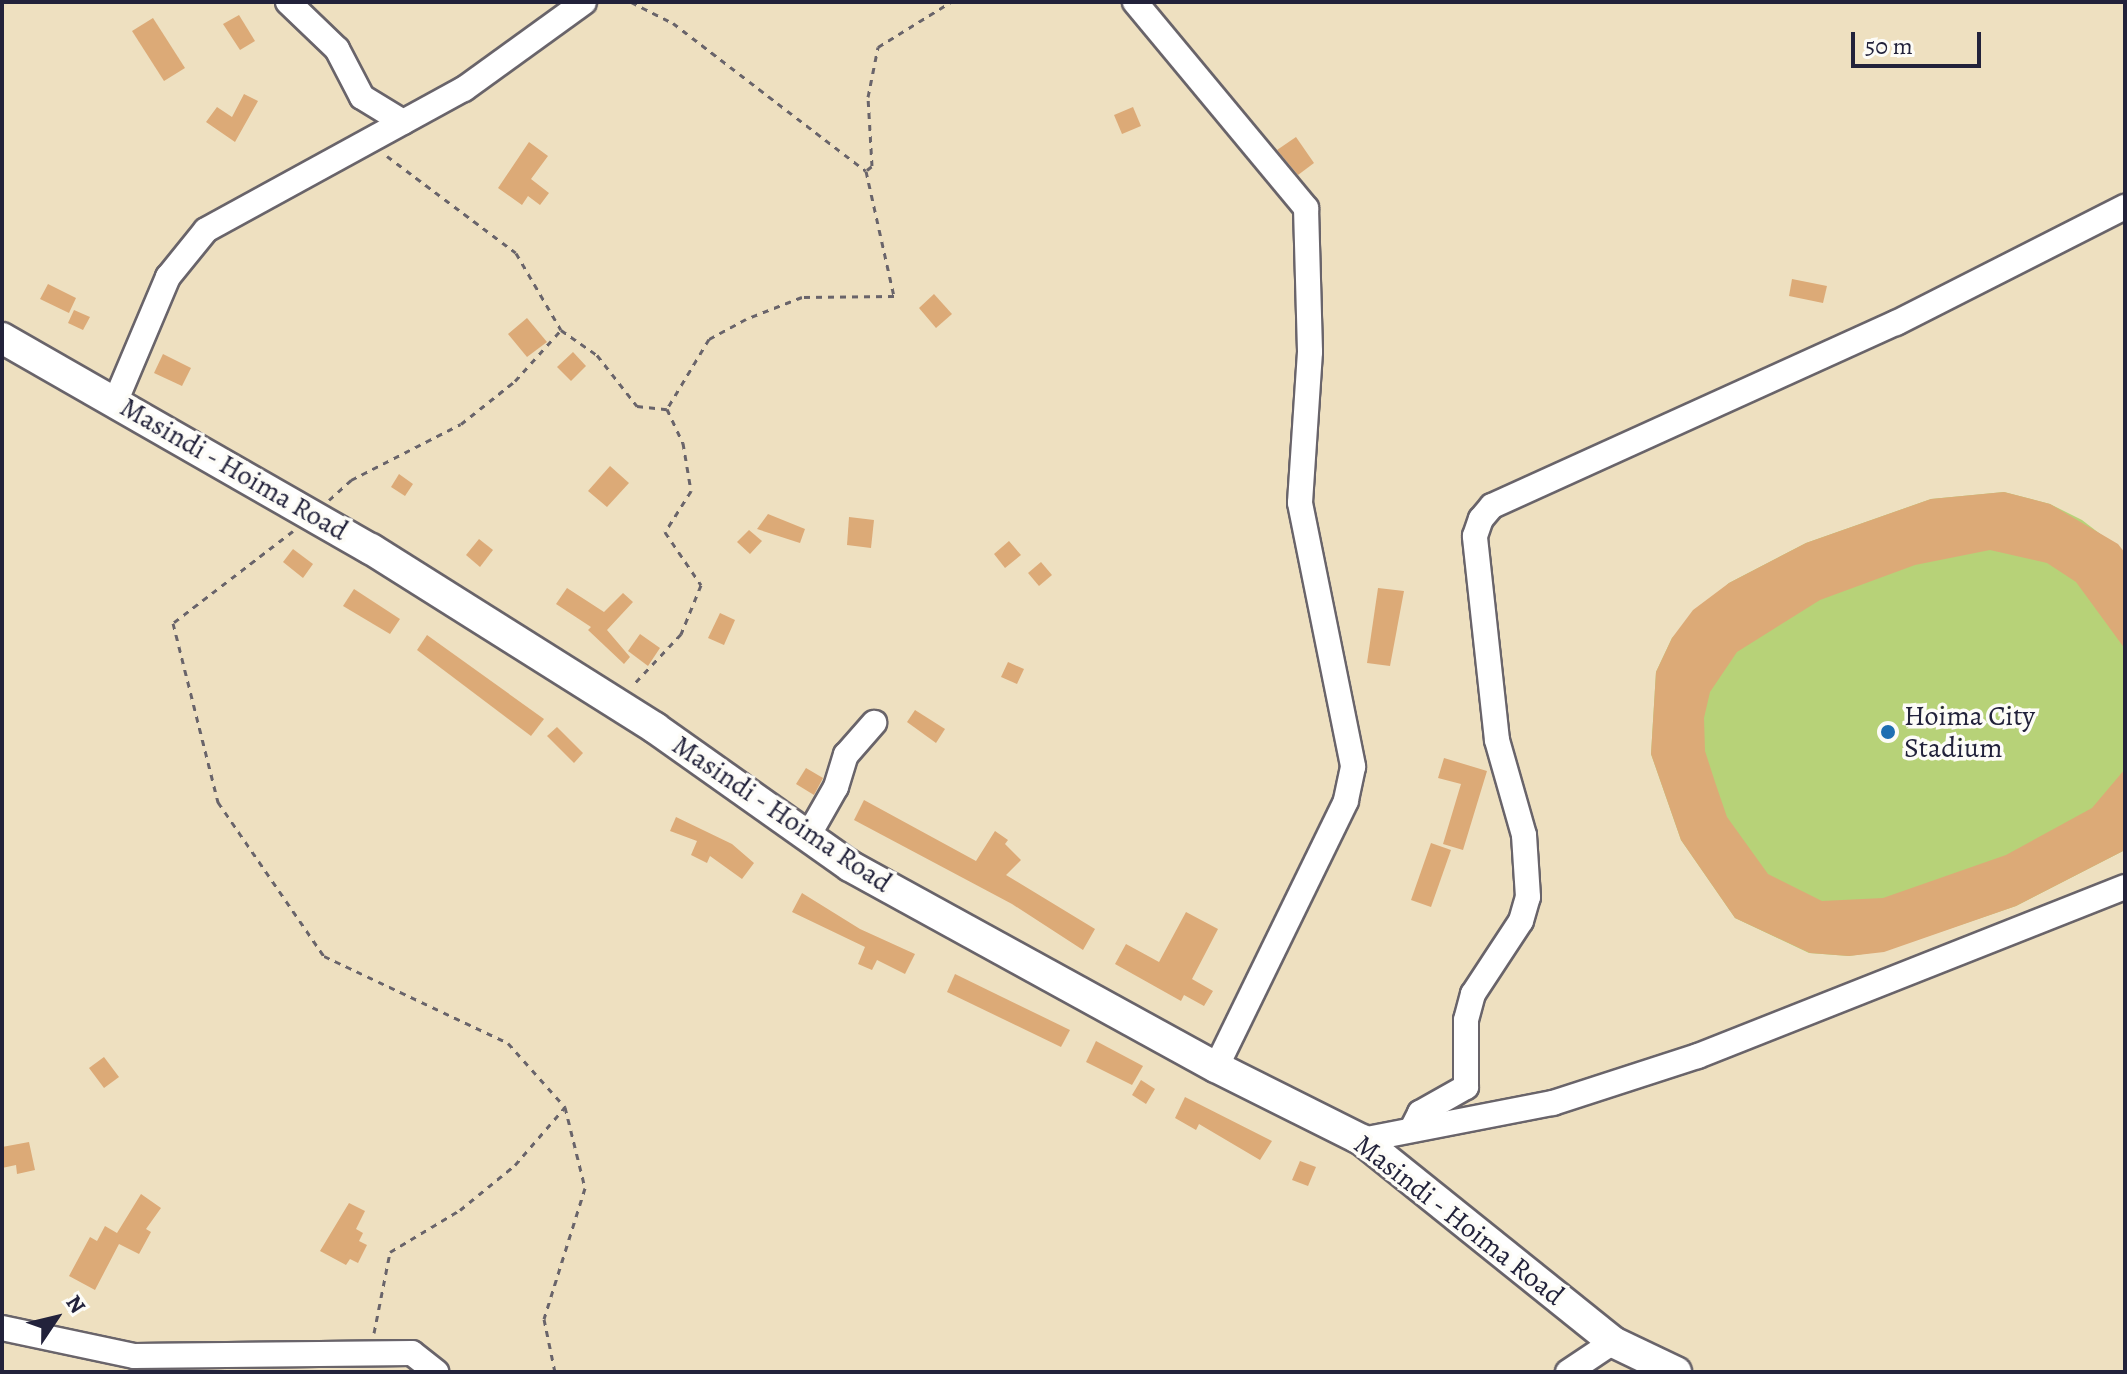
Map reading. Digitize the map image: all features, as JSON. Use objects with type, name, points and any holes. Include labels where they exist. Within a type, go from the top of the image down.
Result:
[{"type":"main road","name":"Masindi - Hoima Road","points":[[2,338],[116,400],[313,515],[620,707],[850,866],[1216,1067],[1362,1140],[1613,1342],[1676,1372]]},
{"type":"street","points":[[288,2],[337,49],[362,97],[403,122]]},
{"type":"street","points":[[116,400],[184,251],[206,230],[496,69],[584,2]]},
{"type":"street","points":[[1135,2],[1306,208],[1310,352],[1300,503],[1353,767],[1346,801],[1216,1067]]},
{"type":"street","points":[[1413,1127],[1420,1113],[1466,1087],[1466,1020],[1473,994],[1521,921],[1528,897],[1524,835],[1494,712],[1475,536],[1481,519],[1492,506],[1934,305],[2125,207]]},
{"type":"street","points":[[808,836],[836,787],[846,755],[874,723]]},
{"type":"street","points":[[1362,1140],[1413,1127],[1553,1103],[1698,1056],[2125,887]]},
{"type":"street","points":[[2,1328],[134,1356],[370,1350],[412,1353],[436,1372]]},
{"type":"street","points":[[1568,1372],[1613,1342]]},
{"type":"path","points":[[631,2],[673,23],[866,171],[894,296],[802,297],[746,319],[709,339],[667,409]]},
{"type":"path","points":[[866,171],[872,166],[868,97],[878,47],[951,2]]},
{"type":"path","points":[[368,142],[516,253],[561,330],[597,355],[637,406],[667,409]]},
{"type":"path","points":[[555,1372],[544,1319],[585,1188],[565,1107],[508,1043],[324,956],[218,802],[173,623],[313,515],[351,480],[461,424],[515,381],[561,330]]},
{"type":"path","points":[[620,707],[637,679],[681,634],[701,585],[665,532],[691,491],[683,443],[667,409]]},
{"type":"path","points":[[370,1350],[390,1252],[460,1210],[515,1165],[565,1107]]},
{"type":"green space","name":"Hoima City Stadium","points":[[2004,492],[2050,504],[2082,520],[2125,553],[2125,850],[2016,906],[1884,951],[1849,956],[1809,953],[1735,918],[1681,840],[1651,754],[1656,672],[1672,638],[1729,583],[1806,543],[1931,499]]},
{"type":"building","points":[[239,15],[255,41],[240,50],[223,24]]},
{"type":"building","points":[[153,18],[185,68],[164,81],[132,31]]},
{"type":"building","points":[[244,94],[258,101],[235,142],[206,122],[217,107],[232,117]]},
{"type":"building","points":[[1133,107],[1141,126],[1122,134],[1114,115]]},
{"type":"building","points":[[1296,137],[1314,163],[1298,175],[1277,150]]},
{"type":"building","points":[[529,142],[548,156],[531,179],[549,193],[540,205],[528,196],[522,205],[498,188]]},
{"type":"building","points":[[1792,279],[1827,286],[1823,303],[1789,296]]},
{"type":"building","points":[[48,284],[76,298],[69,313],[40,299]]},
{"type":"building","points":[[934,294],[952,314],[936,328],[919,308]]},
{"type":"building","points":[[74,310],[90,317],[83,330],[68,323]]},
{"type":"building","points":[[527,318],[547,342],[527,357],[508,334]]},
{"type":"building","points":[[573,352],[586,366],[571,381],[557,367]]},
{"type":"building","points":[[163,354],[191,368],[182,386],[154,373]]},
{"type":"building","points":[[610,466],[629,483],[607,507],[588,491]]},
{"type":"building","points":[[399,474],[413,484],[405,496],[391,487]]},
{"type":"building","points":[[2004,492],[2050,504],[2118,544],[2125,553],[2125,649],[2076,582],[2047,563],[1990,550],[1915,565],[1820,600],[1737,652],[1710,692],[1704,718],[1705,751],[1715,782],[1727,817],[1768,874],[1822,901],[1883,898],[2006,855],[2092,808],[2125,769],[2125,850],[2016,906],[1884,952],[1849,956],[1810,953],[1735,918],[1681,840],[1651,754],[1656,672],[1672,638],[1693,610],[1729,583],[1806,543],[1931,499]]},
{"type":"building","points":[[768,514],[805,529],[800,543],[757,529]]},
{"type":"building","points":[[849,517],[874,520],[871,548],[847,545]]},
{"type":"building","points":[[749,530],[762,541],[750,554],[737,542]]},
{"type":"building","points":[[479,539],[493,550],[480,567],[466,555]]},
{"type":"building","points":[[1009,541],[1021,555],[1005,568],[994,554]]},
{"type":"building","points":[[293,549],[313,564],[303,578],[283,562]]},
{"type":"building","points":[[1041,562],[1052,575],[1039,586],[1028,573]]},
{"type":"building","points":[[567,588],[604,612],[623,593],[633,602],[607,630],[630,657],[624,664],[588,630],[591,627],[556,604]]},
{"type":"building","points":[[1378,588],[1404,591],[1390,666],[1367,663]]},
{"type":"building","points":[[354,589],[400,619],[390,634],[343,606]]},
{"type":"building","points":[[720,613],[735,620],[724,645],[708,638]]},
{"type":"building","points":[[640,634],[660,648],[648,666],[628,651]]},
{"type":"building","points":[[427,635],[544,719],[531,736],[417,650]]},
{"type":"building","points":[[1008,662],[1024,669],[1017,684],[1001,677]]},
{"type":"building","points":[[915,710],[945,729],[936,743],[907,722]]},
{"type":"building","points":[[557,727],[583,753],[574,763],[547,736]]},
{"type":"building","points":[[1444,758],[1487,771],[1463,850],[1443,844],[1461,784],[1438,778]]},
{"type":"building","points":[[806,768],[823,778],[814,795],[796,784]]},
{"type":"building","points":[[864,800],[976,861],[995,831],[1008,840],[1005,844],[1021,860],[1006,875],[1095,929],[1083,950],[1012,904],[854,820]]},
{"type":"building","points":[[676,817],[732,844],[754,863],[742,879],[710,856],[707,863],[691,855],[697,841],[670,831]]},
{"type":"building","points":[[1431,843],[1451,850],[1431,907],[1411,900]]},
{"type":"building","points":[[802,893],[860,929],[915,954],[905,974],[877,960],[872,970],[858,964],[865,947],[792,912]]},
{"type":"building","points":[[1186,912],[1218,929],[1192,979],[1213,991],[1204,1006],[1184,995],[1181,1001],[1115,964],[1126,944],[1159,962]]},
{"type":"building","points":[[955,974],[1070,1030],[1061,1047],[947,992]]},
{"type":"building","points":[[1096,1041],[1143,1066],[1132,1085],[1086,1062]]},
{"type":"building","points":[[104,1057],[119,1077],[104,1088],[89,1068]]},
{"type":"building","points":[[1141,1080],[1155,1089],[1146,1104],[1132,1095]]},
{"type":"building","points":[[1185,1097],[1272,1141],[1260,1160],[1199,1124],[1196,1130],[1175,1118]]},
{"type":"building","points":[[29,1142],[35,1170],[17,1174],[16,1165],[2,1168],[2,1147]]},
{"type":"building","points":[[1300,1161],[1316,1167],[1308,1186],[1292,1180]]},
{"type":"building","points":[[141,1194],[161,1208],[146,1229],[151,1232],[139,1254],[119,1244],[95,1290],[69,1276],[90,1237],[97,1241],[105,1226],[117,1233]]},
{"type":"building","points":[[349,1203],[365,1211],[356,1229],[363,1233],[359,1241],[367,1245],[358,1263],[350,1259],[346,1265],[320,1251]]},
{"type":"place","name":"Hoima City Stadium","points":[[1888,732]]}]
